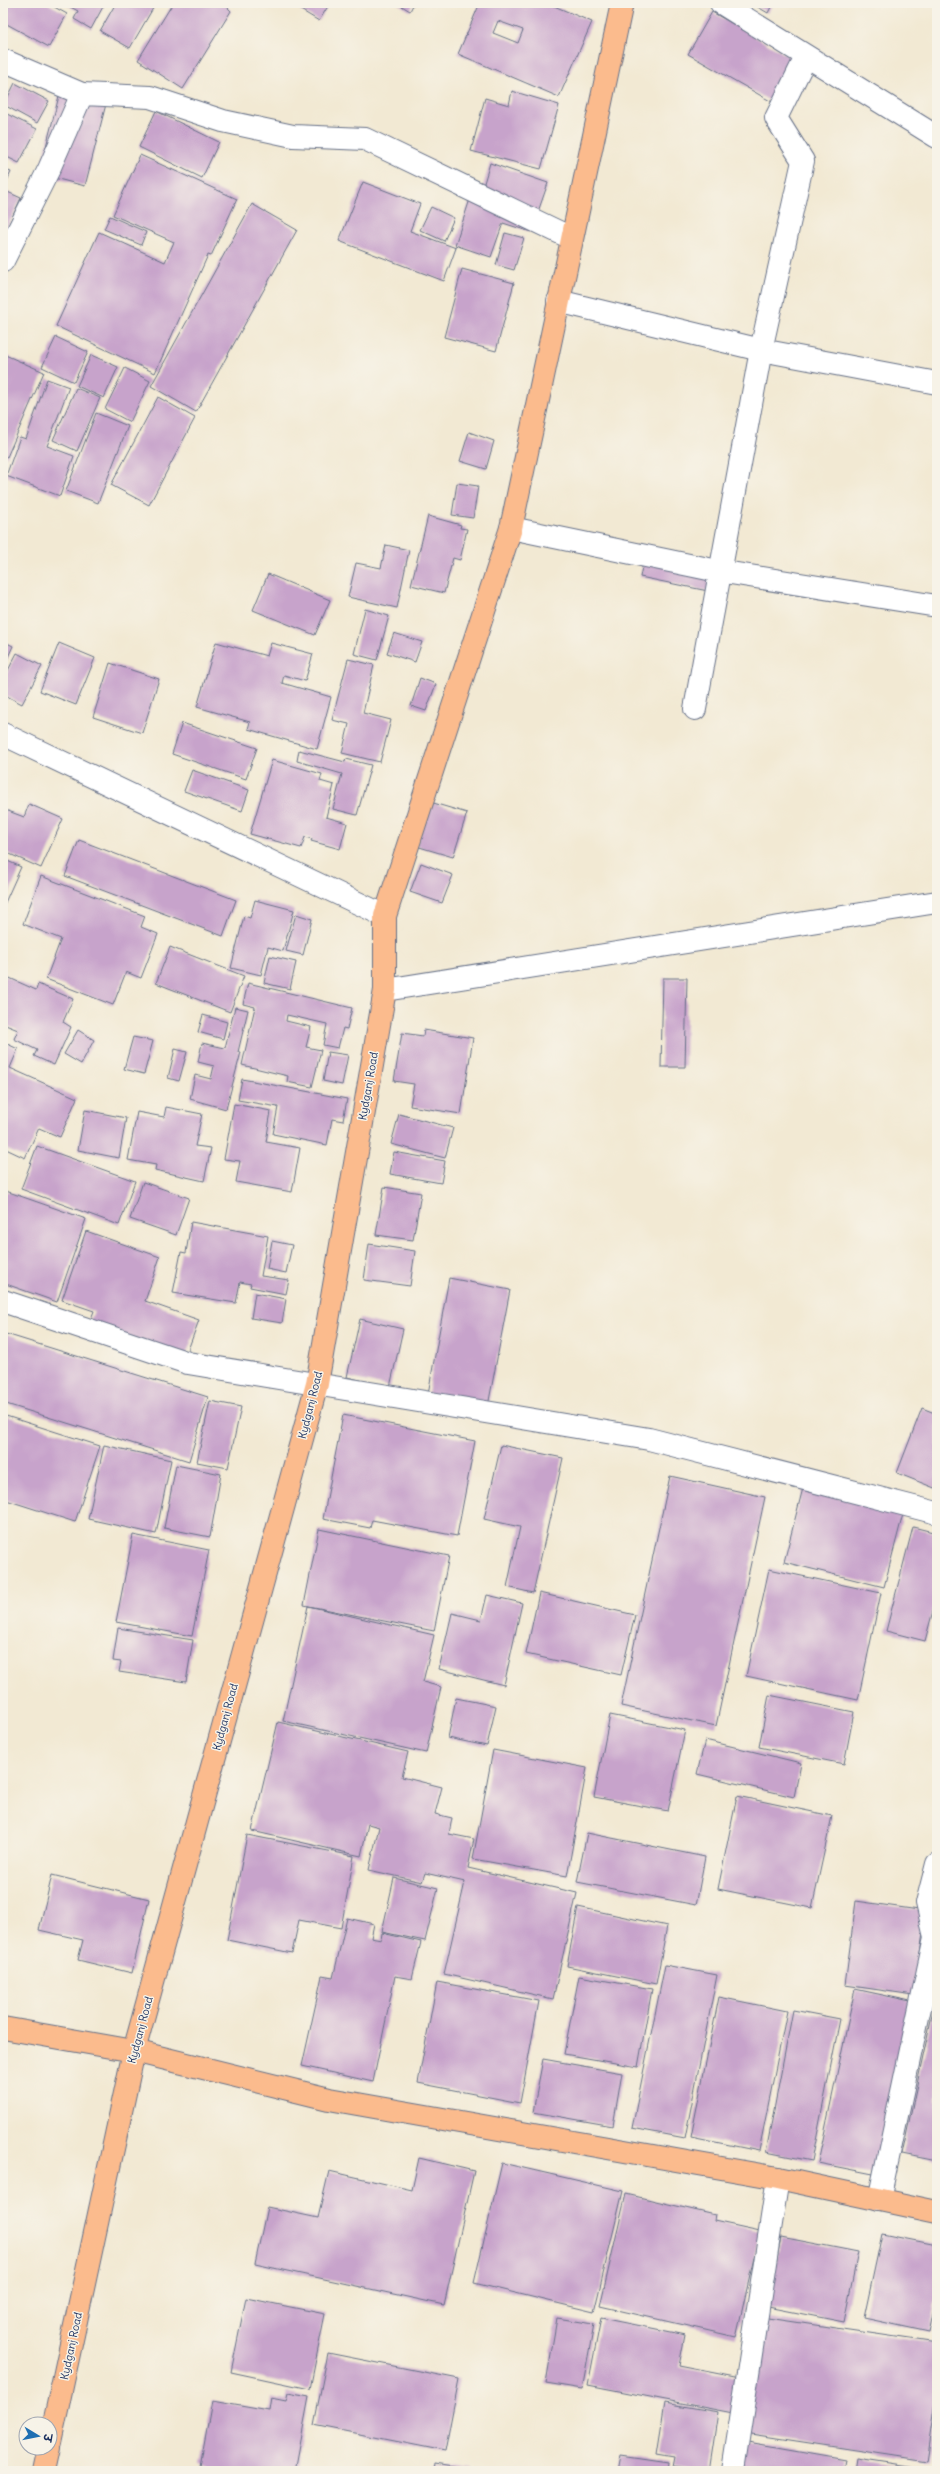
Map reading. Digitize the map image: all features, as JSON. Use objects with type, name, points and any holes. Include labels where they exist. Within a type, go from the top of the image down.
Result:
[{"type":"main road","name":"Kydganj Road","points":[[56,2416],[134,2051],[317,1384],[385,990],[385,916],[511,528],[571,238],[622,3]]},
{"type":"main road","points":[[3,2028],[134,2051],[329,2099],[778,2178],[937,2212]]},
{"type":"main road","points":[[44,2471],[47,2456]]},
{"type":"street","points":[[721,3],[937,137]]},
{"type":"street","points":[[695,709],[718,571],[761,350],[803,161],[776,118],[806,57]]},
{"type":"street","points":[[3,60],[82,94],[150,97],[223,121],[293,136],[365,139],[571,238]]},
{"type":"street","points":[[3,261],[49,169],[82,94]]},
{"type":"street","points":[[558,301],[761,350],[937,383]]},
{"type":"street","points":[[511,528],[718,571],[937,606]]},
{"type":"street","points":[[3,734],[385,916]]},
{"type":"street","points":[[385,990],[937,902]]},
{"type":"street","points":[[3,1301],[188,1363],[649,1439],[937,1513]]},
{"type":"street","points":[[879,2200],[935,1937],[927,1903],[937,1864]]},
{"type":"street","points":[[733,2471],[778,2178]]},
{"type":"building","points":[[3,3],[47,3],[67,14],[49,47],[3,22]]},
{"type":"building","points":[[63,3],[105,3],[91,29],[74,19],[78,11]]},
{"type":"building","points":[[116,3],[156,3],[130,48],[100,31]]},
{"type":"building","points":[[173,3],[229,3],[227,7],[231,11],[183,89],[138,60]]},
{"type":"building","points":[[289,3],[330,3],[319,21]]},
{"type":"building","points":[[397,3],[414,3],[410,11]]},
{"type":"building","points":[[480,3],[547,3],[592,22],[559,97],[458,54]],"holes":[[[498,21],[523,30],[518,43],[493,33]]]},
{"type":"building","points":[[751,3],[773,3],[768,13]]},
{"type":"building","points":[[712,12],[795,60],[772,102],[688,54]]},
{"type":"building","points":[[15,83],[49,101],[37,123],[4,105]]},
{"type":"building","points":[[512,91],[559,105],[541,169],[471,151],[485,98],[509,105]]},
{"type":"building","points":[[60,92],[106,104],[85,186],[39,174]]},
{"type":"building","points":[[156,111],[219,142],[202,178],[139,147]]},
{"type":"building","points":[[3,112],[37,129],[19,163],[3,155]]},
{"type":"building","points":[[140,155],[237,199],[211,256],[208,255],[155,373],[56,326],[99,232],[165,262],[174,242],[113,215]]},
{"type":"building","points":[[490,163],[548,183],[531,232],[503,223],[491,257],[455,245],[473,190],[481,193]]},
{"type":"building","points":[[3,169],[11,172],[3,190]]},
{"type":"building","points":[[363,182],[420,204],[410,231],[456,248],[444,281],[339,241]]},
{"type":"building","points":[[3,190],[21,198],[3,237]]},
{"type":"building","points":[[252,204],[297,230],[196,412],[151,386]]},
{"type":"building","points":[[431,207],[454,218],[444,241],[420,230]]},
{"type":"building","points":[[110,216],[146,232],[141,245],[104,229]]},
{"type":"building","points":[[505,233],[524,238],[514,270],[496,265]]},
{"type":"building","points":[[462,269],[514,283],[496,351],[444,337]]},
{"type":"building","points":[[56,337],[88,352],[74,382],[42,367]]},
{"type":"building","points":[[3,354],[44,372],[7,457],[3,455]]},
{"type":"building","points":[[91,355],[118,367],[104,398],[77,386]]},
{"type":"building","points":[[125,368],[150,381],[130,422],[105,409]]},
{"type":"building","points":[[47,379],[69,387],[47,446],[74,456],[60,496],[6,476],[20,437],[26,439]]},
{"type":"building","points":[[76,388],[100,398],[77,451],[53,440]]},
{"type":"building","points":[[158,397],[195,418],[149,505],[111,485]]},
{"type":"building","points":[[96,413],[128,426],[98,503],[66,491]]},
{"type":"building","points":[[469,432],[494,441],[486,469],[460,461]]},
{"type":"building","points":[[457,483],[478,486],[473,518],[452,515]]},
{"type":"building","points":[[428,516],[461,525],[460,528],[467,529],[460,560],[453,558],[444,593],[411,585]]},
{"type":"building","points":[[386,545],[409,550],[397,608],[348,597],[356,563],[381,568]]},
{"type":"building","points":[[645,552],[713,566],[708,591],[640,577]]},
{"type":"building","points":[[268,574],[330,600],[315,635],[253,610]]},
{"type":"building","points":[[365,609],[389,616],[377,660],[354,654]]},
{"type":"building","points":[[394,633],[422,642],[415,662],[387,653]]},
{"type":"building","points":[[3,641],[13,646],[3,668]]},
{"type":"building","points":[[216,642],[267,656],[271,643],[313,654],[305,681],[284,675],[282,683],[331,697],[317,749],[248,729],[250,722],[197,707]]},
{"type":"building","points":[[59,643],[95,658],[76,705],[40,691]]},
{"type":"building","points":[[17,653],[42,666],[22,704],[3,694],[3,680]]},
{"type":"building","points":[[348,659],[374,665],[363,713],[391,720],[380,762],[342,753],[349,724],[332,720]]},
{"type":"building","points":[[110,663],[159,679],[142,733],[93,717]]},
{"type":"building","points":[[420,678],[436,684],[426,711],[411,706]]},
{"type":"building","points":[[182,723],[257,748],[246,779],[172,754]]},
{"type":"building","points":[[299,750],[345,762],[346,759],[371,765],[357,815],[333,809],[342,774],[297,761]]},
{"type":"building","points":[[272,760],[322,774],[320,781],[334,785],[326,817],[347,823],[340,849],[311,841],[312,839],[305,837],[301,848],[250,834]]},
{"type":"building","points":[[192,770],[249,790],[242,811],[184,791]]},
{"type":"building","points":[[430,802],[467,813],[453,857],[416,846]]},
{"type":"building","points":[[29,804],[63,819],[41,868],[3,851],[3,809],[24,817]]},
{"type":"building","points":[[79,840],[236,900],[223,936],[65,876]]},
{"type":"building","points":[[3,859],[21,867],[3,907]]},
{"type":"building","points":[[421,863],[453,875],[442,903],[410,892]]},
{"type":"building","points":[[41,876],[145,916],[141,927],[158,934],[141,978],[126,972],[113,1005],[46,979],[61,939],[23,924]]},
{"type":"building","points":[[255,900],[294,910],[283,951],[268,947],[261,975],[231,968],[244,916],[250,918]]},
{"type":"building","points":[[296,914],[312,919],[303,955],[286,951]]},
{"type":"building","points":[[170,947],[244,976],[230,1012],[156,983]]},
{"type":"building","points":[[270,956],[296,962],[290,989],[264,983]]},
{"type":"building","points":[[3,975],[36,990],[38,984],[73,999],[63,1022],[71,1027],[54,1065],[34,1056],[37,1050],[14,1039],[18,1030],[3,1024]]},
{"type":"building","points":[[663,978],[687,978],[685,1067],[661,1067]]},
{"type":"building","points":[[248,983],[352,1008],[347,1029],[343,1028],[338,1048],[323,1045],[327,1024],[287,1015],[286,1021],[311,1027],[306,1047],[321,1050],[312,1087],[287,1082],[288,1076],[242,1065],[255,1007],[243,1004]]},
{"type":"building","points":[[235,1007],[248,1010],[238,1052],[241,1052],[226,1109],[190,1099],[195,1075],[211,1079],[214,1066],[198,1062],[202,1043],[225,1048]]},
{"type":"building","points":[[203,1015],[227,1022],[223,1039],[198,1032]]},
{"type":"building","points":[[78,1030],[94,1040],[81,1064],[64,1054]]},
{"type":"building","points":[[424,1030],[473,1038],[461,1114],[410,1106],[414,1084],[394,1081],[402,1033],[423,1036]]},
{"type":"building","points":[[133,1037],[153,1041],[144,1074],[124,1069]]},
{"type":"building","points":[[3,1042],[18,1049],[10,1068],[77,1098],[60,1137],[39,1128],[25,1158],[6,1149],[3,1156]]},
{"type":"building","points":[[175,1049],[187,1052],[179,1081],[168,1078]]},
{"type":"building","points":[[328,1052],[348,1055],[342,1085],[323,1081]]},
{"type":"building","points":[[242,1079],[347,1099],[343,1121],[332,1119],[327,1145],[273,1134],[278,1107],[238,1100]]},
{"type":"building","points":[[234,1104],[271,1111],[266,1142],[300,1148],[292,1192],[236,1182],[240,1161],[224,1159]]},
{"type":"building","points":[[166,1107],[202,1114],[195,1146],[211,1148],[204,1181],[155,1170],[156,1165],[128,1160],[137,1112],[164,1117]]},
{"type":"building","points":[[85,1110],[126,1118],[119,1158],[78,1150]]},
{"type":"building","points":[[399,1114],[453,1128],[445,1158],[391,1144]]},
{"type":"building","points":[[37,1146],[135,1181],[119,1225],[21,1189]]},
{"type":"building","points":[[394,1152],[445,1161],[441,1183],[390,1174]]},
{"type":"building","points":[[143,1182],[189,1198],[176,1235],[130,1219]]},
{"type":"building","points":[[384,1187],[421,1193],[413,1240],[376,1235]]},
{"type":"building","points":[[3,1190],[86,1219],[57,1302],[3,1283]]},
{"type":"building","points":[[191,1222],[268,1236],[261,1276],[289,1280],[286,1294],[250,1287],[251,1284],[240,1282],[236,1303],[173,1293],[181,1252],[186,1253]]},
{"type":"building","points":[[86,1231],[160,1257],[145,1301],[199,1320],[185,1358],[89,1324],[94,1311],[62,1300]]},
{"type":"building","points":[[272,1241],[292,1245],[286,1273],[267,1269]]},
{"type":"building","points":[[369,1244],[415,1251],[410,1286],[364,1280]]},
{"type":"building","points":[[449,1278],[510,1290],[488,1406],[428,1394]]},
{"type":"building","points":[[255,1293],[286,1299],[282,1323],[251,1318]]},
{"type":"building","points":[[360,1319],[403,1329],[390,1387],[347,1377]]},
{"type":"building","points":[[6,1334],[208,1397],[189,1461],[3,1403],[3,1345]]},
{"type":"building","points":[[210,1401],[241,1407],[228,1468],[197,1462]]},
{"type":"building","points":[[922,1408],[937,1414],[937,1489],[897,1473]]},
{"type":"building","points":[[3,1415],[100,1446],[75,1522],[3,1499]]},
{"type":"building","points":[[343,1415],[475,1441],[457,1536],[372,1520],[370,1528],[323,1519]]},
{"type":"building","points":[[104,1445],[171,1460],[156,1534],[88,1519]]},
{"type":"building","points":[[501,1445],[563,1458],[533,1593],[507,1587],[520,1527],[484,1519]]},
{"type":"building","points":[[176,1465],[221,1474],[210,1537],[164,1528]]},
{"type":"building","points":[[670,1476],[765,1497],[716,1726],[621,1706]]},
{"type":"building","points":[[803,1488],[903,1514],[884,1587],[784,1562]]},
{"type":"building","points":[[913,1527],[937,1533],[937,1595],[925,1641],[886,1631]]},
{"type":"building","points":[[319,1529],[449,1556],[434,1631],[304,1605]]},
{"type":"building","points":[[133,1535],[209,1550],[192,1636],[116,1622]]},
{"type":"building","points":[[769,1569],[881,1593],[858,1700],[746,1676]]},
{"type":"building","points":[[539,1593],[635,1615],[621,1675],[526,1654]]},
{"type":"building","points":[[487,1595],[522,1603],[504,1685],[439,1669],[452,1613],[481,1620]]},
{"type":"building","points":[[308,1606],[434,1635],[423,1682],[441,1687],[426,1753],[283,1721]]},
{"type":"building","points":[[118,1628],[193,1640],[186,1682],[119,1672],[121,1662],[113,1661]]},
{"type":"building","points":[[769,1695],[854,1712],[844,1764],[759,1747]]},
{"type":"building","points":[[456,1698],[496,1706],[487,1746],[448,1738]]},
{"type":"building","points":[[610,1715],[685,1730],[668,1811],[594,1797]]},
{"type":"building","points":[[278,1722],[408,1752],[402,1777],[442,1787],[435,1814],[452,1818],[449,1834],[474,1839],[468,1868],[577,1893],[553,1999],[444,1974],[465,1882],[425,1873],[422,1882],[369,1870],[379,1827],[368,1824],[361,1856],[252,1831]]},
{"type":"building","points":[[705,1740],[801,1763],[794,1797],[697,1774]]},
{"type":"building","points":[[493,1750],[587,1768],[567,1876],[473,1859]]},
{"type":"building","points":[[737,1796],[832,1816],[812,1908],[718,1889]]},
{"type":"building","points":[[587,1833],[705,1857],[696,1905],[577,1882]]},
{"type":"building","points":[[247,1835],[354,1856],[341,1928],[299,1920],[292,1953],[227,1940]]},
{"type":"building","points":[[52,1875],[149,1899],[132,1973],[78,1960],[83,1940],[39,1930]]},
{"type":"building","points":[[394,1878],[438,1888],[425,1941],[382,1932]]},
{"type":"building","points":[[856,1901],[926,1911],[914,1995],[845,1985]]},
{"type":"building","points":[[578,1907],[667,1926],[656,1984],[567,1966]]},
{"type":"building","points":[[347,1918],[374,1924],[371,1938],[381,1940],[382,1933],[421,1942],[412,1979],[395,1976],[373,2082],[302,2066],[322,1976],[333,1978]]},
{"type":"building","points":[[665,1965],[717,1975],[685,2138],[632,2128]]},
{"type":"building","points":[[579,1976],[652,1989],[638,2067],[564,2054]]},
{"type":"building","points":[[437,1982],[539,2001],[520,2103],[418,2083]]},
{"type":"building","points":[[855,1989],[915,2002],[878,2175],[818,2163]]},
{"type":"building","points":[[937,1992],[937,2161],[902,2154]]},
{"type":"building","points":[[719,1997],[787,2011],[759,2151],[691,2137]]},
{"type":"building","points":[[793,2010],[840,2019],[812,2161],[766,2152]]},
{"type":"building","points":[[543,2059],[622,2073],[613,2126],[533,2112]]},
{"type":"building","points":[[419,2158],[474,2171],[444,2305],[255,2264],[267,2207],[318,2218],[329,2171],[412,2190]]},
{"type":"building","points":[[502,2163],[623,2191],[594,2312],[474,2283]]},
{"type":"building","points":[[626,2194],[715,2215],[714,2221],[760,2231],[736,2337],[600,2306]]},
{"type":"building","points":[[882,2234],[937,2245],[937,2294],[929,2332],[864,2318]]},
{"type":"building","points":[[781,2237],[858,2252],[844,2322],[768,2307]]},
{"type":"building","points":[[246,2298],[325,2314],[310,2389],[231,2372]]},
{"type":"building","points":[[761,2317],[937,2343],[937,2395],[927,2461],[744,2433]]},
{"type":"building","points":[[557,2318],[594,2324],[582,2389],[546,2383]]},
{"type":"building","points":[[601,2318],[685,2335],[679,2366],[740,2378],[733,2413],[588,2385]]},
{"type":"building","points":[[328,2353],[459,2379],[445,2451],[314,2425]]},
{"type":"building","points":[[288,2393],[309,2397],[295,2471],[228,2471],[200,2466],[212,2401],[269,2411],[271,2398],[286,2401]]},
{"type":"building","points":[[665,2403],[718,2412],[709,2471],[673,2466],[675,2456],[657,2453]]},
{"type":"building","points":[[742,2441],[845,2459],[843,2471],[737,2471]]},
{"type":"building","points":[[621,2455],[669,2462],[668,2471],[618,2471]]},
{"type":"building","points":[[856,2458],[922,2468],[921,2471],[854,2471]]},
{"type":"building","points":[[936,2458],[937,2471],[934,2471]]},
{"type":"building","points":[[434,2464],[472,2470],[472,2471],[433,2471]]}]
